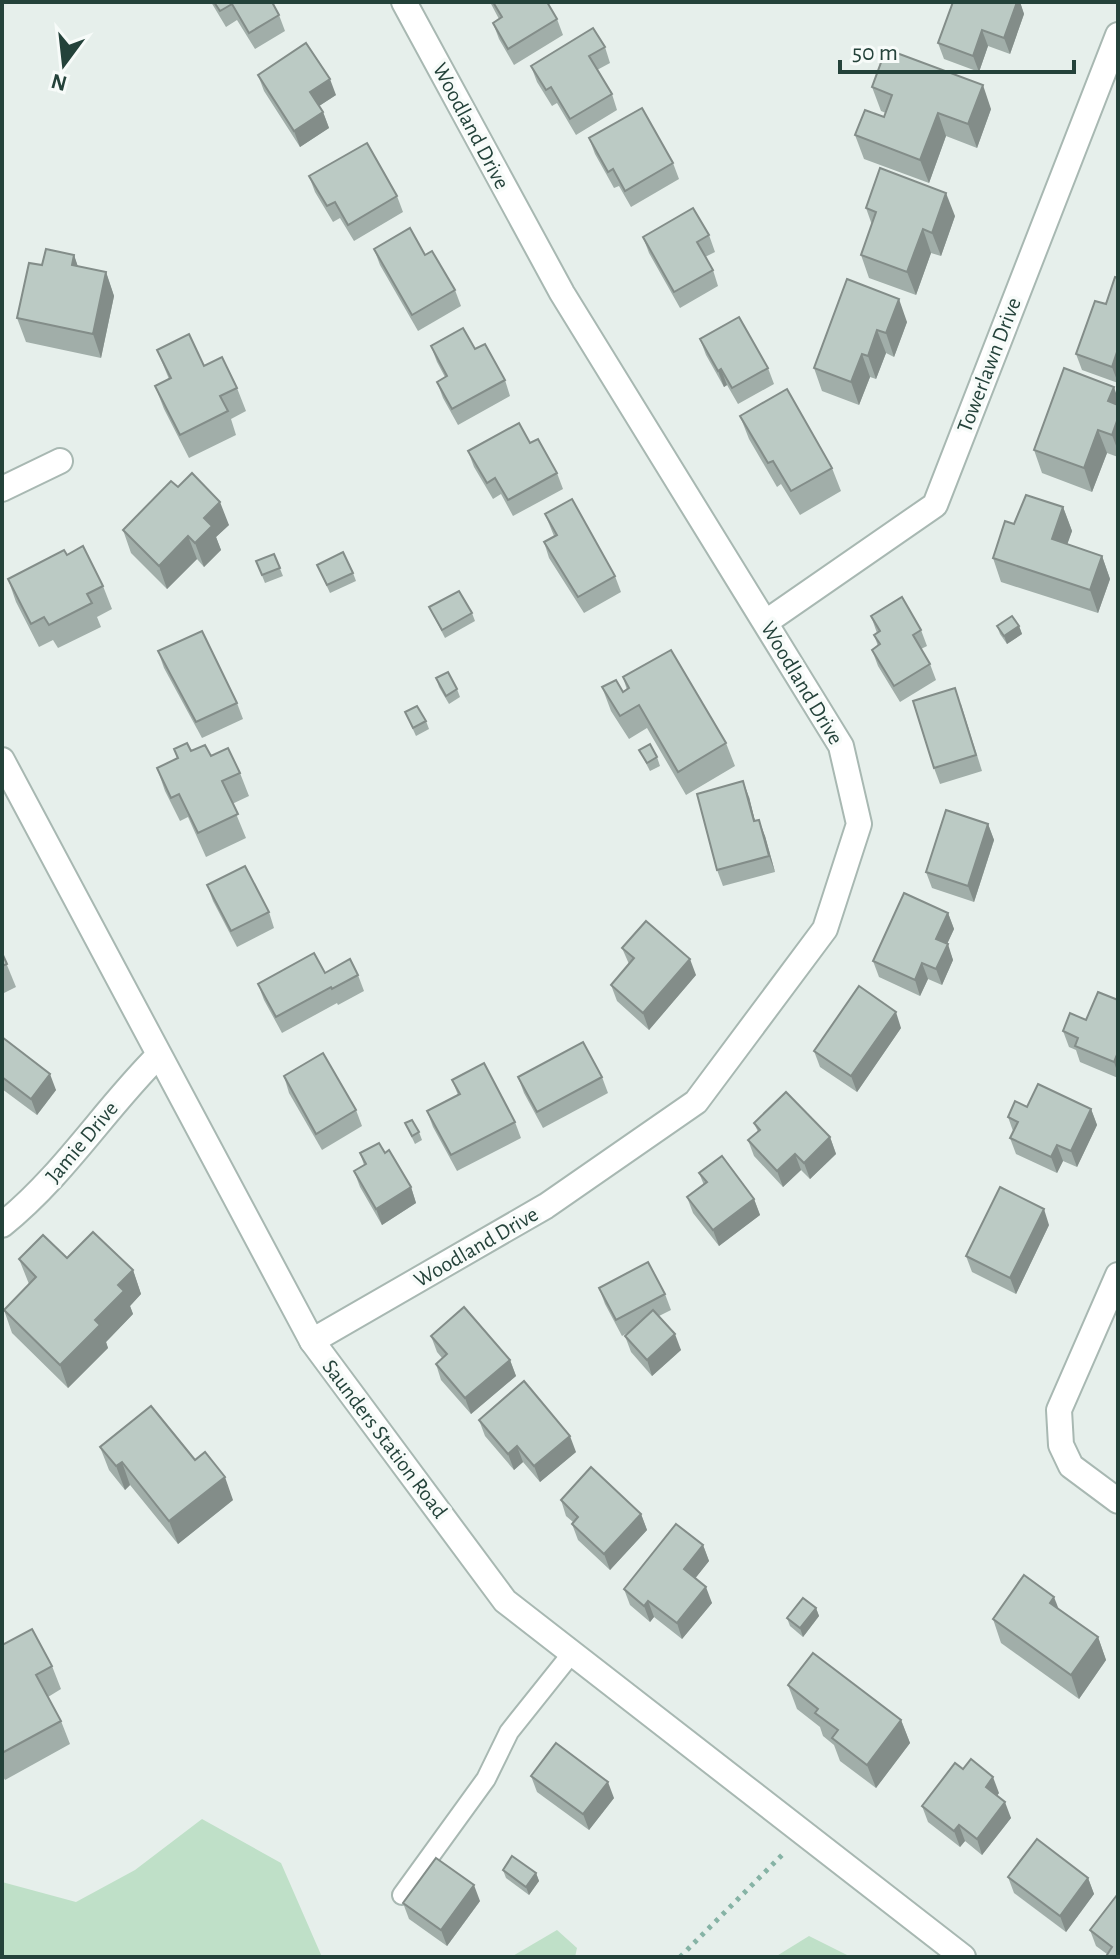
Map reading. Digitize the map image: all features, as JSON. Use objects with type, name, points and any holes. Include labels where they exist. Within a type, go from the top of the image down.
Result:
[{"type":"street","name":"Woodland Drive","points":[[312,1341],[546,1206],[696,1102],[825,929],[859,824],[841,746],[562,293],[404,2]]},
{"type":"street","name":"Towerlawn Drive","points":[[766,622],[935,505],[1118,35]]},
{"type":"street","points":[[2,489],[60,461]]},
{"type":"street","name":"Saunders Station Road","points":[[2,760],[312,1341],[505,1601],[963,1957]]},
{"type":"street","name":"Jamie Drive","points":[[2,1225],[70,1162],[126,1088],[158,1056]]},
{"type":"street","points":[[1118,1275],[1059,1410],[1061,1445],[1071,1466],[1118,1501]]},
{"type":"lane","points":[[402,1895],[486,1779],[509,1732],[572,1653]]},
{"type":"path","points":[[680,1957],[804,1833]]},
{"type":"green space","points":[[202,1819],[281,1863],[322,1957],[2,1957],[2,1882],[76,1902],[135,1870]]},
{"type":"green space","points":[[557,1930],[577,1948],[575,1957],[511,1957]]},
{"type":"green space","points":[[809,1936],[851,1957],[775,1957]]},
{"type":"building","points":[[214,2],[272,2],[279,15],[249,33],[232,4],[220,11]]},
{"type":"building","points":[[493,2],[547,2],[557,19],[508,49],[493,23],[502,17]]},
{"type":"building","points":[[953,2],[1017,2],[1004,38],[982,30],[973,56],[938,43]]},
{"type":"building","points":[[593,28],[605,47],[589,56],[612,94],[570,119],[551,87],[546,90],[531,66]]},
{"type":"building","points":[[306,43],[330,79],[310,92],[323,112],[294,131],[258,75]]},
{"type":"building","points":[[886,49],[983,85],[968,124],[938,113],[920,160],[855,135],[865,110],[884,117],[892,95],[872,87]]},
{"type":"building","points":[[642,108],[673,163],[625,191],[613,169],[608,172],[589,138]]},
{"type":"building","points":[[367,143],[397,196],[348,225],[335,202],[327,206],[309,176]]},
{"type":"building","points":[[880,168],[946,193],[932,233],[923,229],[907,272],[861,255],[876,212],[866,208]]},
{"type":"building","points":[[693,208],[709,235],[697,242],[713,270],[674,292],[643,237]]},
{"type":"building","points":[[410,228],[425,255],[432,251],[455,290],[412,315],[374,249]]},
{"type":"building","points":[[46,249],[74,255],[72,265],[106,272],[93,334],[17,318],[29,263],[42,265]]},
{"type":"building","points":[[1115,277],[1118,278],[1118,349],[1112,367],[1076,354],[1095,301],[1106,304]]},
{"type":"building","points":[[847,279],[899,299],[886,333],[877,330],[868,356],[862,354],[851,382],[814,368]]},
{"type":"building","points":[[739,317],[768,368],[732,388],[721,369],[718,371],[700,339]]},
{"type":"building","points":[[463,328],[475,349],[485,344],[505,380],[452,409],[437,382],[447,376],[431,346]]},
{"type":"building","points":[[189,334],[204,366],[222,357],[237,388],[220,396],[228,411],[180,435],[155,386],[171,378],[157,350]]},
{"type":"building","points":[[1064,368],[1114,387],[1108,401],[1118,405],[1118,418],[1112,435],[1098,430],[1084,468],[1034,450]]},
{"type":"building","points":[[787,389],[832,468],[791,491],[773,461],[768,463],[740,416]]},
{"type":"building","points":[[519,423],[530,443],[538,439],[557,473],[508,500],[495,478],[487,483],[468,451]]},
{"type":"building","points":[[192,473],[220,502],[204,518],[212,526],[195,543],[188,536],[159,566],[123,530],[171,481],[178,487]]},
{"type":"building","points":[[1026,495],[1063,507],[1052,539],[1102,556],[1090,590],[993,558],[1005,521],[1014,524]]},
{"type":"building","points":[[572,499],[615,576],[578,597],[544,542],[557,535],[545,514]]},
{"type":"building","points":[[83,546],[103,586],[87,594],[92,603],[49,625],[44,617],[31,624],[8,579],[64,550],[67,555]]},
{"type":"building","points":[[343,552],[353,573],[327,585],[317,565]]},
{"type":"building","points":[[274,554],[280,568],[262,575],[256,561]]},
{"type":"building","points":[[459,591],[472,613],[442,630],[429,607]]},
{"type":"building","points":[[902,597],[921,630],[913,635],[930,664],[894,686],[872,650],[880,644],[874,635],[880,631],[871,616]]},
{"type":"building","points":[[1012,616],[1019,626],[1004,636],[997,626]]},
{"type":"building","points":[[202,631],[237,703],[196,722],[158,651]]},
{"type":"building","points":[[671,650],[726,743],[678,772],[639,705],[620,716],[602,687],[616,680],[623,692],[629,688],[623,677]]},
{"type":"building","points":[[448,672],[457,689],[446,696],[436,678]]},
{"type":"building","points":[[955,688],[976,755],[934,768],[913,701]]},
{"type":"building","points":[[417,706],[426,721],[413,728],[405,712]]},
{"type":"building","points":[[187,743],[191,751],[205,745],[211,756],[228,748],[240,773],[222,781],[238,814],[198,833],[179,794],[171,798],[157,768],[178,758],[174,749]]},
{"type":"building","points":[[650,744],[657,757],[647,763],[639,750]]},
{"type":"building","points":[[743,781],[754,821],[759,820],[769,856],[717,870],[697,794]]},
{"type":"building","points":[[946,810],[988,824],[968,886],[926,872]]},
{"type":"building","points":[[245,866],[269,912],[231,931],[207,885]]},
{"type":"building","points":[[904,893],[948,913],[936,939],[948,944],[936,969],[922,963],[915,980],[873,961]]},
{"type":"building","points":[[646,921],[690,959],[643,1013],[611,985],[634,958],[622,948]]},
{"type":"building","points":[[314,953],[325,973],[350,959],[358,975],[276,1017],[258,984]]},
{"type":"building","points":[[859,986],[896,1012],[851,1076],[814,1051]]},
{"type":"building","points":[[1098,992],[1118,1000],[1118,1052],[1114,1062],[1075,1046],[1078,1038],[1063,1031],[1070,1013],[1086,1020]]},
{"type":"building","points":[[2,1037],[50,1074],[31,1099],[2,1077]]},
{"type":"building","points":[[583,1042],[602,1077],[537,1112],[518,1077]]},
{"type":"building","points":[[323,1053],[356,1110],[316,1134],[284,1076]]},
{"type":"building","points":[[484,1063],[515,1122],[451,1155],[427,1111],[460,1094],[452,1080]]},
{"type":"building","points":[[1038,1084],[1091,1109],[1071,1151],[1057,1145],[1051,1157],[1010,1138],[1018,1122],[1008,1117],[1015,1101],[1027,1107]]},
{"type":"building","points":[[786,1092],[830,1137],[804,1163],[795,1154],[777,1171],[748,1140],[760,1130],[754,1123]]},
{"type":"building","points":[[412,1120],[419,1132],[412,1136],[405,1123]]},
{"type":"building","points":[[379,1143],[385,1153],[389,1150],[411,1187],[376,1209],[354,1171],[366,1164],[360,1153]]},
{"type":"building","points":[[722,1156],[754,1199],[713,1230],[687,1197],[707,1182],[699,1173]]},
{"type":"building","points":[[1000,1187],[1044,1209],[1010,1278],[966,1256]]},
{"type":"building","points":[[93,1232],[133,1270],[118,1285],[124,1291],[95,1320],[100,1325],[60,1365],[4,1310],[36,1277],[19,1259],[43,1235],[67,1258]]},
{"type":"building","points":[[648,1262],[665,1294],[616,1320],[599,1288]]},
{"type":"building","points":[[464,1307],[510,1360],[465,1398],[436,1364],[447,1354],[431,1336]]},
{"type":"building","points":[[653,1310],[675,1334],[647,1360],[625,1336]]},
{"type":"building","points":[[524,1381],[570,1436],[534,1466],[517,1446],[508,1454],[479,1420]]},
{"type":"building","points":[[151,1406],[195,1460],[205,1452],[225,1477],[169,1521],[122,1462],[116,1466],[100,1447]]},
{"type":"building","points":[[591,1467],[641,1514],[604,1554],[572,1524],[578,1517],[561,1500]]},
{"type":"building","points":[[676,1524],[703,1545],[684,1569],[706,1587],[677,1623],[648,1601],[644,1606],[624,1589]]},
{"type":"building","points":[[1024,1575],[1054,1597],[1050,1603],[1098,1637],[1071,1675],[993,1619]]},
{"type":"building","points":[[803,1598],[816,1608],[800,1628],[787,1618]]},
{"type":"building","points":[[32,1629],[52,1666],[36,1675],[61,1721],[2,1753],[2,1645]]},
{"type":"building","points":[[813,1653],[901,1720],[867,1765],[832,1738],[838,1730],[815,1713],[818,1709],[788,1685]]},
{"type":"building","points":[[556,1743],[608,1782],[583,1814],[531,1776]]},
{"type":"building","points":[[971,1759],[993,1777],[986,1787],[1005,1802],[977,1839],[959,1825],[954,1831],[922,1806],[955,1763],[963,1769]]},
{"type":"building","points":[[1037,1839],[1088,1878],[1060,1916],[1008,1877]]},
{"type":"building","points":[[512,1856],[536,1873],[526,1887],[503,1870]]},
{"type":"building","points":[[436,1858],[474,1885],[441,1930],[403,1903]]},
{"type":"building","points":[[1117,1895],[1118,1957],[1110,1957],[1107,1955],[1112,1947],[1090,1930]]}]
